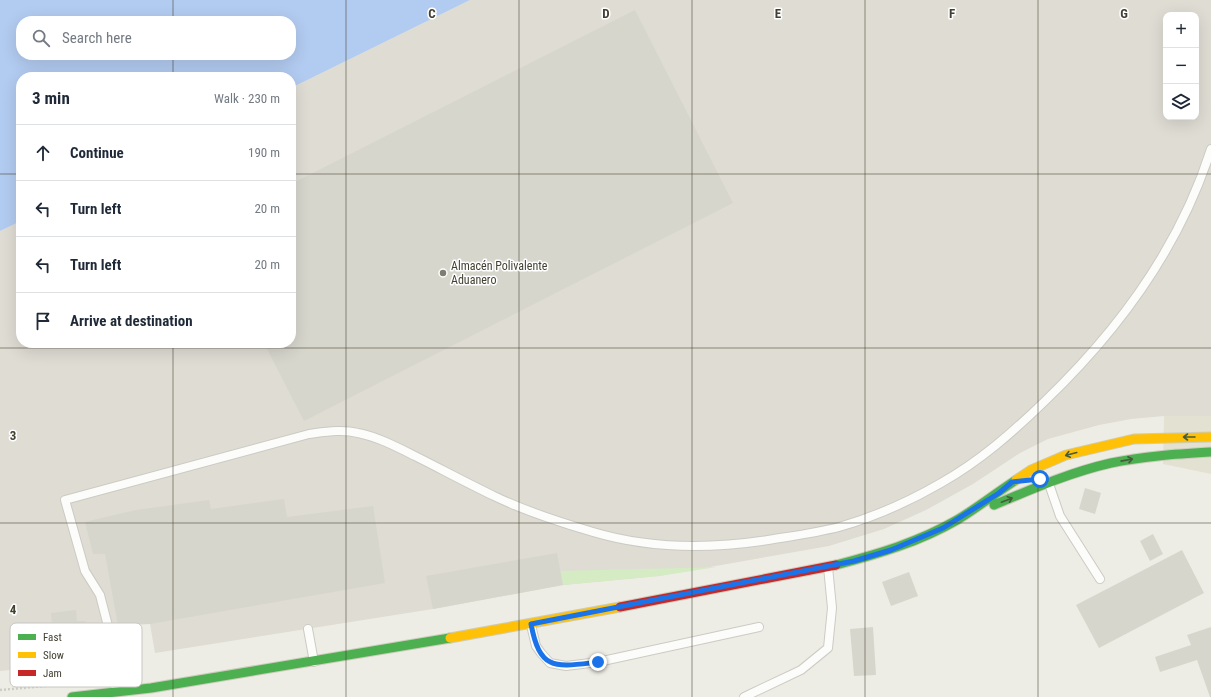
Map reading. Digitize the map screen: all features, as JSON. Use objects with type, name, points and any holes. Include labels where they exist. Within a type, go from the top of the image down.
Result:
[{"type":"street","points":[[957,520],[1031,470],[1066,455],[1108,445],[1150,438],[1211,437]]},
{"type":"street","points":[[1077,462],[1136,447],[1150,438]]},
{"type":"street","points":[[72,697],[116,692],[314,662],[531,624],[828,567],[891,550],[923,537],[957,520],[1089,468],[1128,460],[1211,452]]},
{"type":"street","points":[[1049,483],[1052,474],[1062,468]]},
{"type":"street","points":[[1012,482],[1033,479],[1049,483]]},
{"type":"lane","points":[[107,623],[100,595],[85,571],[65,500],[309,434],[334,431],[358,432],[383,440],[502,499],[559,522],[623,540],[658,545],[733,545],[839,527],[907,501],[959,472],[999,444],[1057,390],[1089,356],[1149,279],[1173,240],[1191,202],[1211,149]]},
{"type":"lane","points":[[1049,483],[1060,516],[1100,579]]},
{"type":"lane","points":[[744,697],[801,670],[828,648],[832,608],[828,567]]},
{"type":"lane","points":[[531,624],[536,646],[541,653],[550,663],[566,666],[598,662],[759,627]]},
{"type":"lane","points":[[308,629],[314,662]]},
{"type":"lane","points":[[115,687],[116,692]]},
{"type":"path","points":[[0,690],[35,687]]},
{"type":"shaded area","points":[[470,0],[1211,0],[1211,416],[1164,416],[1131,419],[1099,425],[1048,439],[1020,453],[973,484],[926,510],[884,529],[829,546],[659,576],[563,585],[433,609],[155,653],[150,624],[10,623],[10,670],[0,671],[0,231],[16,223],[16,348],[296,348],[296,86]]},
{"type":"shaded area","points":[[1164,416],[1211,416],[1211,474],[1163,464]]},
{"type":"green space","points":[[717,567],[659,576],[563,585],[558,571]]},
{"type":"water","points":[[0,0],[470,0],[296,86],[296,72],[16,72],[16,223],[0,231]]},
{"type":"building","name":"Almacén Polivalente Aduanero","points":[[635,10],[733,203],[304,421],[267,348],[296,348],[296,181]]},
{"type":"building","points":[[1085,488],[1101,493],[1095,514],[1079,509]]},
{"type":"building","points":[[284,499],[287,517],[373,506],[385,583],[150,624],[118,623],[105,554],[93,554],[85,522],[136,510],[209,500],[211,509]]},
{"type":"building","points":[[1153,534],[1163,554],[1150,561],[1140,541]]},
{"type":"building","points":[[1182,550],[1204,593],[1099,648],[1076,605]]},
{"type":"building","points":[[557,553],[563,585],[433,609],[426,576]]},
{"type":"building","points":[[909,572],[918,596],[891,606],[882,582]]},
{"type":"building","points":[[76,610],[77,621],[85,621],[85,623],[52,623],[51,613]]},
{"type":"building","points":[[873,627],[876,675],[854,676],[850,629]]},
{"type":"building","points":[[1211,627],[1210,697],[1197,660],[1160,672],[1155,657],[1191,645],[1187,635]]},
{"type":"traffic: fast","points":[[994,505],[1066,476],[1111,463],[1148,457],[1211,452]]},
{"type":"traffic: fast","points":[[836,565],[883,552],[943,528],[1016,480]]},
{"type":"traffic: fast","points":[[72,697],[151,688],[450,638]]},
{"type":"traffic: slow","points":[[1016,480],[1031,470],[1066,455],[1134,439],[1211,437]]},
{"type":"traffic: slow","points":[[450,638],[620,607]]},
{"type":"traffic: jam","points":[[620,607],[836,565]]},
{"type":"place","name":"Almacén Polivalente Aduanero","points":[[443,273]]},
{"type":"route","points":[[598,662],[566,666],[550,663],[536,646],[531,624],[854,561],[891,550],[943,528],[999,493],[1012,482],[1040,479]]}]
